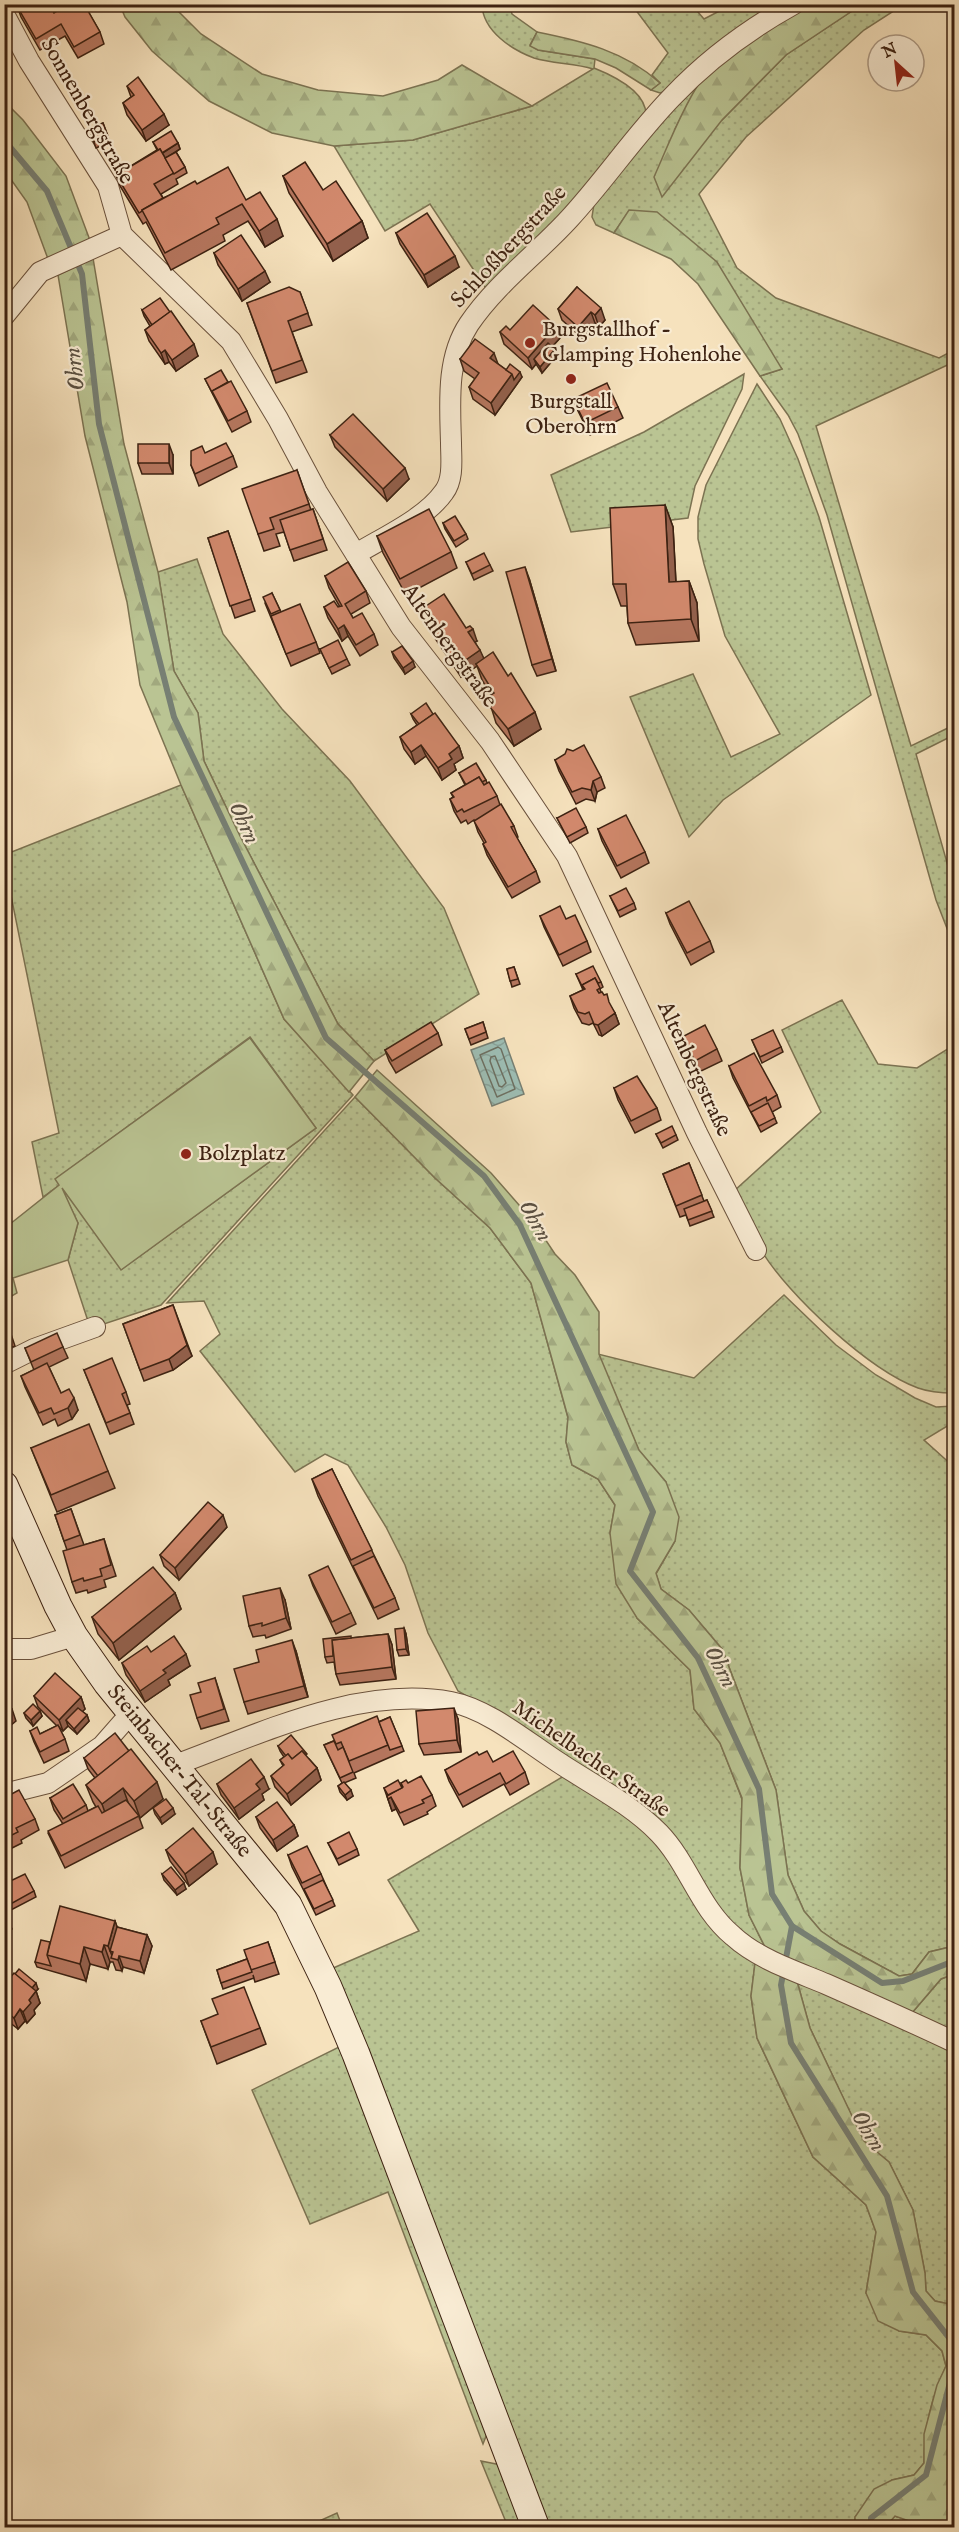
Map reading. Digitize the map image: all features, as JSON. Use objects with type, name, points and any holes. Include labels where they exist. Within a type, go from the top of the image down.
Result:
[{"type":"main road","name":"Steinbacher-Tal-Straße","points":[[4,1485],[58,1606],[74,1636],[107,1683],[288,1905],[328,1988],[356,2054],[536,2528]]},
{"type":"street","name":"Schloßbergstraße","points":[[356,554],[432,507],[447,489],[451,470],[450,400],[454,359],[468,325],[493,296],[570,219],[672,96],[713,58],[769,18],[794,4]]},
{"type":"street","name":"Sonnenbergstraße","points":[[4,14],[29,61],[108,186],[122,235]]},
{"type":"street","points":[[4,316],[40,272],[122,235]]},
{"type":"street","name":"Altenbergstraße","points":[[122,235],[231,341],[278,419],[317,492],[401,627],[490,741],[567,856],[697,1133],[756,1250]]},
{"type":"street","points":[[4,1364],[34,1349],[95,1328]]},
{"type":"street","points":[[4,1649],[31,1649],[74,1636]]},
{"type":"street","name":"Michelbacher Straße","points":[[175,1765],[309,1716],[348,1705],[410,1700],[452,1702],[482,1713],[635,1813],[659,1833],[716,1921],[735,1938],[765,1957],[954,2042]]},
{"type":"street","points":[[4,1794],[48,1783],[102,1746],[131,1713]]},
{"type":"green space","points":[[120,5],[172,5],[201,34],[262,74],[318,90],[383,96],[438,80],[462,65],[532,106],[413,140],[334,146],[272,133],[209,101],[152,51],[125,17]]},
{"type":"green space","points":[[482,5],[509,5],[512,14],[537,32],[530,45],[538,50],[595,59],[594,68],[620,80],[635,92],[645,107],[646,116],[578,197],[487,290],[430,204],[385,231],[334,146],[413,140],[532,106],[593,69],[541,60],[508,45],[487,23]]},
{"type":"green space","points":[[632,5],[692,5],[704,19],[731,5],[782,5],[670,90],[660,93],[651,90],[660,83],[652,75],[668,53]]},
{"type":"green space","points":[[810,5],[861,5],[786,55],[722,120],[662,197],[654,177],[680,118],[698,85],[719,62],[733,51]]},
{"type":"green space","points":[[861,5],[903,5],[864,30],[746,137],[699,194],[737,268],[776,298],[939,358],[954,350],[954,362],[816,426],[911,746],[954,725],[954,735],[916,754],[954,887],[954,943],[936,900],[827,515],[798,434],[788,415],[760,376],[782,369],[629,211],[614,233],[596,225],[592,217],[594,204],[665,116],[699,83],[675,129],[722,120],[786,55]]},
{"type":"green space","points":[[537,32],[570,39],[618,55],[647,72],[660,83],[651,90],[616,68],[595,59],[538,50],[530,46]]},
{"type":"green space","points":[[5,102],[23,120],[66,176],[91,243],[48,259],[27,202],[5,171]]},
{"type":"green space","points":[[629,210],[657,212],[717,262],[782,369],[760,376],[698,284],[671,259],[614,233]]},
{"type":"green space","points":[[93,258],[124,444],[158,572],[174,671],[198,713],[204,761],[240,836],[338,1024],[374,1061],[349,1092],[284,1019],[181,785],[140,685],[127,602],[85,436],[58,275]]},
{"type":"green space","points":[[744,374],[742,389],[695,486],[688,518],[571,532],[551,475],[644,432]]},
{"type":"green space","points":[[757,384],[780,419],[798,459],[819,517],[871,695],[723,800],[689,837],[630,697],[693,674],[731,757],[780,734],[725,636],[698,539],[698,517],[706,485]]},
{"type":"green space","points":[[197,559],[223,634],[282,709],[350,781],[444,908],[479,994],[374,1061],[338,1024],[240,836],[204,761],[198,713],[174,671],[158,572]]},
{"type":"green space","points":[[181,785],[284,1019],[353,1095],[161,1305],[95,1327],[87,1318],[68,1260],[78,1223],[60,1185],[43,1197],[32,1142],[59,1133],[4,855]],"holes":[[[250,1037],[316,1128],[122,1269],[56,1179]]]},
{"type":"green space","points":[[842,1000],[878,1064],[917,1068],[954,1045],[954,1393],[918,1388],[898,1379],[831,1329],[773,1268],[757,1243],[733,1192],[821,1112],[782,1030]]},
{"type":"green space","name":"Bolzplatz","points":[[250,1038],[316,1128],[121,1270],[62,1188],[78,1223],[68,1260],[13,1278],[17,1293],[5,1300],[5,1228],[59,1185],[55,1179]]},
{"type":"green space","points":[[377,1070],[491,1173],[533,1221],[555,1254],[575,1275],[599,1312],[599,1354],[639,1450],[666,1482],[679,1517],[675,1541],[656,1573],[661,1589],[689,1610],[722,1649],[776,1790],[788,1875],[804,1911],[821,1931],[840,1944],[899,1976],[912,1974],[929,1952],[954,1946],[954,1974],[941,1979],[911,2014],[766,1949],[749,1915],[740,1868],[742,1798],[720,1743],[694,1709],[690,1670],[637,1618],[616,1584],[610,1533],[615,1505],[598,1479],[572,1465],[566,1442],[568,1417],[531,1283],[490,1228],[435,1178],[355,1097]]},
{"type":"green space","points":[[355,1097],[435,1178],[490,1228],[531,1283],[568,1418],[566,1442],[572,1465],[598,1479],[615,1505],[610,1533],[637,1618],[690,1670],[694,1709],[720,1743],[742,1799],[740,1868],[749,1915],[766,1949],[738,1933],[677,1848],[485,1707],[458,1691],[428,1633],[405,1565],[386,1527],[348,1465],[325,1454],[295,1472],[200,1351],[220,1334],[204,1301],[167,1303]]},
{"type":"green space","points":[[784,1295],[836,1345],[876,1375],[915,1398],[936,1407],[954,1406],[954,1422],[924,1440],[954,1467],[954,1946],[929,1952],[912,1974],[899,1976],[840,1944],[821,1931],[804,1911],[788,1875],[776,1790],[722,1649],[689,1610],[661,1589],[656,1574],[675,1541],[666,1482],[639,1451],[598,1354],[694,1378]]},
{"type":"green space","points":[[564,1776],[637,1824],[656,1843],[755,1963],[751,1996],[757,2038],[813,2157],[866,2205],[876,2232],[866,2293],[899,2331],[926,2335],[942,2351],[946,2366],[929,2413],[924,2463],[914,2475],[892,2480],[855,2517],[855,2527],[544,2527],[331,1969],[419,1931],[388,1880]]},
{"type":"green space","points":[[755,1963],[797,1981],[810,2028],[864,2141],[889,2162],[913,2210],[925,2273],[926,2291],[935,2301],[954,2305],[954,2511],[947,2521],[921,2525],[895,2516],[887,2527],[855,2527],[855,2517],[874,2489],[892,2480],[914,2475],[924,2463],[924,2434],[937,2385],[946,2366],[942,2351],[926,2335],[899,2331],[878,2321],[866,2293],[876,2232],[866,2205],[813,2157],[757,2038],[751,1996]]},
{"type":"green space","points":[[954,1974],[954,2035],[911,2014],[941,1979]]},
{"type":"green space","points":[[797,1981],[954,2050],[954,2305],[935,2301],[926,2291],[925,2273],[913,2210],[889,2162],[864,2142],[810,2028]]},
{"type":"green space","points":[[341,2046],[488,2431],[483,2444],[388,2192],[310,2224],[252,2090]]},
{"type":"green space","points":[[481,2461],[501,2465],[525,2527],[508,2527]]},
{"type":"green space","points":[[954,2511],[954,2527],[887,2528],[887,2524],[895,2516],[921,2525],[947,2521]]},
{"type":"green space","points":[[337,2513],[342,2526],[306,2527]]},
{"type":"water","points":[[504,1038],[524,1094],[492,1106],[471,1050]]},
{"type":"building","points":[[19,4],[49,4],[54,13],[67,4],[84,4],[100,32],[74,47],[61,24],[36,39],[17,6]]},
{"type":"building","points":[[138,77],[164,114],[142,130],[123,103],[134,95],[127,86]]},
{"type":"building","points":[[103,123],[108,136],[94,142],[89,129]]},
{"type":"building","points":[[171,131],[178,143],[162,153],[153,142]]},
{"type":"building","points":[[160,149],[174,173],[154,184],[163,198],[139,213],[116,175]]},
{"type":"building","points":[[176,152],[185,167],[174,174],[165,158]]},
{"type":"building","points":[[305,162],[323,190],[336,181],[362,221],[327,244],[283,176]]},
{"type":"building","points":[[228,167],[246,200],[260,192],[277,219],[259,231],[242,204],[216,218],[219,224],[165,253],[142,210],[195,181],[197,184]]},
{"type":"building","points":[[427,213],[455,256],[424,275],[396,233]]},
{"type":"building","points":[[241,235],[265,271],[238,289],[214,253]]},
{"type":"building","points":[[289,287],[300,292],[308,313],[288,321],[302,360],[272,371],[247,303]]},
{"type":"building","points":[[577,287],[601,308],[595,315],[591,312],[578,327],[558,309]]},
{"type":"building","points":[[160,298],[170,312],[152,325],[142,310]]},
{"type":"building","points":[[533,305],[556,326],[528,358],[500,332],[506,326],[510,330]]},
{"type":"building","points":[[171,311],[194,344],[172,360],[165,350],[161,353],[145,330]]},
{"type":"building","points":[[475,339],[494,353],[490,358],[512,374],[491,403],[469,387],[479,373],[460,359]]},
{"type":"building","points":[[548,343],[555,349],[540,367],[534,359]]},
{"type":"building","points":[[510,364],[520,372],[514,380],[512,374],[506,370]]},
{"type":"building","points":[[221,370],[228,382],[212,391],[214,396],[205,379]]},
{"type":"building","points":[[231,381],[247,411],[228,421],[212,391]]},
{"type":"building","points":[[607,383],[618,407],[585,423],[573,399]]},
{"type":"building","points":[[353,414],[405,468],[383,489],[330,435]]},
{"type":"building","points":[[226,443],[233,456],[195,474],[191,465],[191,451],[202,446],[205,453]]},
{"type":"building","points":[[138,444],[169,444],[169,463],[138,463]]},
{"type":"building","points":[[297,470],[309,504],[270,518],[274,529],[258,534],[242,489]]},
{"type":"building","points":[[665,505],[669,582],[689,581],[691,619],[628,623],[626,584],[613,584],[610,508]]},
{"type":"building","points":[[313,509],[323,539],[290,550],[280,520]]},
{"type":"building","points":[[429,509],[451,552],[400,579],[377,536]]},
{"type":"building","points":[[455,516],[466,534],[454,541],[443,523]]},
{"type":"building","points":[[228,531],[251,599],[230,606],[208,538]]},
{"type":"building","points":[[484,553],[490,565],[472,574],[466,562]]},
{"type":"building","points":[[348,562],[366,591],[345,604],[353,618],[362,613],[374,634],[356,645],[344,625],[338,629],[324,607],[334,601],[338,607],[342,606],[325,576]]},
{"type":"building","points":[[525,567],[552,659],[532,665],[506,572]]},
{"type":"building","points":[[272,593],[280,610],[271,614],[263,597]]},
{"type":"building","points":[[444,594],[466,628],[470,626],[473,629],[468,632],[480,650],[457,666],[420,610]]},
{"type":"building","points":[[300,604],[316,642],[286,654],[271,616]]},
{"type":"building","points":[[338,640],[347,659],[329,668],[320,649]]},
{"type":"building","points":[[402,646],[413,661],[403,668],[392,652]]},
{"type":"building","points":[[493,652],[508,676],[511,673],[535,712],[508,729],[490,707],[492,705],[488,697],[494,693],[476,664]]},
{"type":"building","points":[[426,703],[433,714],[419,724],[411,714]]},
{"type":"building","points":[[435,713],[459,746],[449,754],[452,759],[438,768],[421,745],[411,752],[400,737]]},
{"type":"building","points":[[584,745],[601,777],[593,781],[591,790],[582,788],[572,792],[555,760],[565,754],[567,749],[573,751]]},
{"type":"building","points":[[476,763],[486,780],[482,782],[479,777],[466,785],[459,773]]},
{"type":"building","points":[[479,777],[484,785],[489,782],[497,796],[464,812],[462,809],[457,812],[450,799],[454,797],[451,793]]},
{"type":"building","points":[[501,804],[536,871],[508,887],[483,844],[486,842],[474,821]]},
{"type":"building","points":[[576,808],[586,827],[567,837],[557,818]]},
{"type":"building","points":[[626,815],[645,852],[617,866],[598,829]]},
{"type":"building","points":[[626,888],[634,903],[618,911],[610,896]]},
{"type":"building","points":[[689,901],[710,941],[687,953],[666,913]]},
{"type":"building","points":[[560,906],[566,919],[575,915],[587,941],[559,955],[540,916]]},
{"type":"building","points":[[593,966],[601,982],[598,983],[595,978],[582,985],[584,990],[576,974]]},
{"type":"building","points":[[514,967],[518,979],[510,981],[507,969]]},
{"type":"building","points":[[595,978],[600,988],[597,990],[604,995],[607,994],[615,1013],[598,1025],[594,1024],[589,1012],[585,1014],[578,1012],[570,996],[585,989],[582,985]]},
{"type":"building","points":[[431,1022],[438,1033],[392,1061],[385,1050]]},
{"type":"building","points":[[483,1022],[486,1032],[469,1039],[465,1029]]},
{"type":"building","points":[[705,1025],[717,1049],[695,1061],[682,1037]]},
{"type":"building","points":[[773,1030],[781,1047],[760,1057],[752,1040]]},
{"type":"building","points":[[754,1053],[777,1095],[767,1101],[766,1097],[749,1106],[729,1066]]},
{"type":"building","points":[[637,1076],[657,1108],[631,1121],[614,1088]]},
{"type":"building","points":[[768,1103],[775,1118],[759,1126],[751,1112]]},
{"type":"building","points":[[672,1126],[676,1135],[661,1143],[656,1134]]},
{"type":"building","points":[[689,1163],[702,1195],[676,1206],[663,1174]]},
{"type":"building","points":[[707,1200],[712,1211],[688,1220],[684,1209]]},
{"type":"building","points":[[173,1305],[187,1345],[169,1359],[140,1370],[123,1324]]},
{"type":"building","points":[[7,1324],[11,1334],[4,1337],[4,1325]]},
{"type":"building","points":[[57,1333],[63,1347],[31,1362],[25,1348]]},
{"type":"building","points":[[112,1358],[126,1392],[122,1394],[130,1413],[106,1423],[84,1370]]},
{"type":"building","points":[[47,1363],[61,1393],[69,1389],[74,1398],[68,1408],[54,1414],[51,1408],[39,1413],[21,1376]]},
{"type":"building","points":[[89,1424],[108,1471],[51,1495],[31,1448]]},
{"type":"building","points":[[332,1469],[372,1550],[351,1560],[312,1479]]},
{"type":"building","points":[[208,1502],[223,1515],[175,1568],[160,1555]]},
{"type":"building","points":[[71,1509],[80,1535],[64,1541],[55,1515]]},
{"type":"building","points":[[104,1539],[111,1565],[100,1569],[102,1576],[72,1582],[63,1551]]},
{"type":"building","points":[[374,1556],[395,1598],[374,1608],[353,1566]]},
{"type":"building","points":[[328,1566],[351,1613],[332,1622],[309,1575]]},
{"type":"building","points":[[153,1567],[175,1593],[113,1643],[92,1617]]},
{"type":"building","points":[[280,1588],[286,1618],[262,1626],[262,1623],[249,1626],[243,1596]]},
{"type":"building","points":[[404,1628],[406,1649],[397,1650],[395,1629]]},
{"type":"building","points":[[388,1634],[392,1667],[336,1674],[332,1640]]},
{"type":"building","points":[[174,1636],[186,1654],[163,1670],[166,1673],[140,1691],[122,1663],[147,1646],[151,1652]]},
{"type":"building","points":[[351,1636],[351,1638],[332,1640],[333,1656],[325,1657],[323,1639]]},
{"type":"building","points":[[292,1640],[304,1686],[244,1702],[234,1669],[259,1662],[256,1650]]},
{"type":"building","points":[[55,1673],[81,1697],[59,1720],[34,1696]]},
{"type":"building","points":[[215,1678],[224,1709],[197,1718],[190,1695],[201,1692],[198,1683]]},
{"type":"building","points":[[4,1702],[12,1709],[4,1716]]},
{"type":"building","points":[[33,1704],[40,1711],[31,1720],[24,1713]]},
{"type":"building","points":[[78,1708],[87,1715],[74,1729],[66,1720]]},
{"type":"building","points":[[454,1708],[457,1740],[419,1744],[416,1711]]},
{"type":"building","points":[[377,1716],[388,1745],[349,1761],[341,1742],[336,1744],[332,1735]]},
{"type":"building","points":[[390,1717],[402,1746],[390,1750],[379,1722]]},
{"type":"building","points":[[58,1725],[65,1739],[40,1752],[30,1731],[37,1727],[40,1734]]},
{"type":"building","points":[[115,1733],[129,1751],[98,1776],[84,1758]]},
{"type":"building","points":[[291,1735],[306,1755],[302,1751],[292,1759],[288,1754],[286,1756],[278,1746]]},
{"type":"building","points":[[334,1741],[338,1750],[343,1747],[353,1772],[340,1778],[324,1745]]},
{"type":"building","points":[[131,1749],[157,1782],[134,1801],[123,1788],[102,1804],[86,1785]]},
{"type":"building","points":[[302,1751],[317,1768],[287,1794],[271,1776],[284,1765],[280,1760],[288,1754],[292,1759]]},
{"type":"building","points":[[487,1751],[493,1762],[513,1751],[525,1772],[506,1784],[500,1773],[459,1795],[445,1770],[477,1752],[479,1755]]},
{"type":"building","points":[[251,1759],[264,1777],[256,1784],[260,1789],[234,1808],[217,1784]]},
{"type":"building","points":[[421,1776],[432,1795],[422,1800],[424,1803],[400,1813],[391,1797],[388,1799],[387,1796],[403,1787],[401,1783],[406,1780],[408,1783]]},
{"type":"building","points":[[398,1780],[402,1788],[388,1795],[384,1788]]},
{"type":"building","points":[[344,1782],[351,1790],[345,1795],[338,1786]]},
{"type":"building","points":[[73,1784],[86,1805],[63,1819],[50,1798]]},
{"type":"building","points":[[19,1790],[35,1819],[16,1828],[18,1832],[4,1839],[4,1798]]},
{"type":"building","points":[[166,1799],[173,1808],[160,1818],[153,1808]]},
{"type":"building","points":[[126,1800],[139,1816],[61,1856],[48,1831],[98,1806],[102,1813]]},
{"type":"building","points":[[277,1802],[294,1825],[273,1840],[256,1817]]},
{"type":"building","points":[[193,1828],[213,1852],[185,1874],[166,1850]]},
{"type":"building","points":[[349,1832],[357,1849],[337,1859],[328,1843]]},
{"type":"building","points":[[307,1846],[321,1874],[302,1883],[288,1855]]},
{"type":"building","points":[[171,1867],[184,1883],[175,1890],[162,1874]]},
{"type":"building","points":[[25,1874],[34,1891],[7,1906],[4,1902],[4,1884]]},
{"type":"building","points":[[323,1880],[333,1900],[314,1909],[304,1889]]},
{"type":"building","points":[[60,1906],[115,1921],[108,1946],[104,1945],[102,1952],[84,1947],[80,1964],[47,1955]]},
{"type":"building","points":[[4,1912],[10,1923],[4,1926]]},
{"type":"building","points":[[117,1927],[147,1935],[140,1961],[119,1956],[118,1960],[111,1958],[113,1952],[110,1951]]},
{"type":"building","points":[[41,1940],[50,1942],[47,1955],[51,1966],[35,1962]]},
{"type":"building","points":[[268,1942],[275,1962],[251,1970],[244,1950]]},
{"type":"building","points":[[247,1959],[252,1972],[221,1983],[217,1970]]},
{"type":"building","points":[[19,1969],[36,1983],[32,1988],[15,1974]]},
{"type":"building","points":[[14,1973],[36,1991],[29,2000],[31,2003],[23,2012],[20,2009],[14,2018],[4,2010],[4,1985]]},
{"type":"building","points":[[244,1987],[260,2028],[211,2047],[201,2021],[218,2014],[212,1999]]},
{"type":"waterway","name":"Ohrn","points":[[4,140],[47,191],[82,274],[99,424],[174,717],[326,1038],[484,1176],[520,1225],[653,1512],[630,1571],[698,1658],[759,1789],[772,1894],[792,1926],[781,1985],[791,2043],[887,2196],[913,2292],[954,2344]]},
{"type":"waterway","points":[[792,1926],[882,1983],[903,1981],[954,1961]]},
{"type":"waterway","name":"Ohrn","points":[[871,2528],[871,2518],[926,2475],[954,2367]]},
{"type":"place","name":"Burgstallhof - Glamping Hohenlohe","points":[[530,343]]},
{"type":"place","name":"Burgstall Oberohrn","points":[[571,379]]},
{"type":"place","name":"Bolzplatz","points":[[186,1154]]}]
